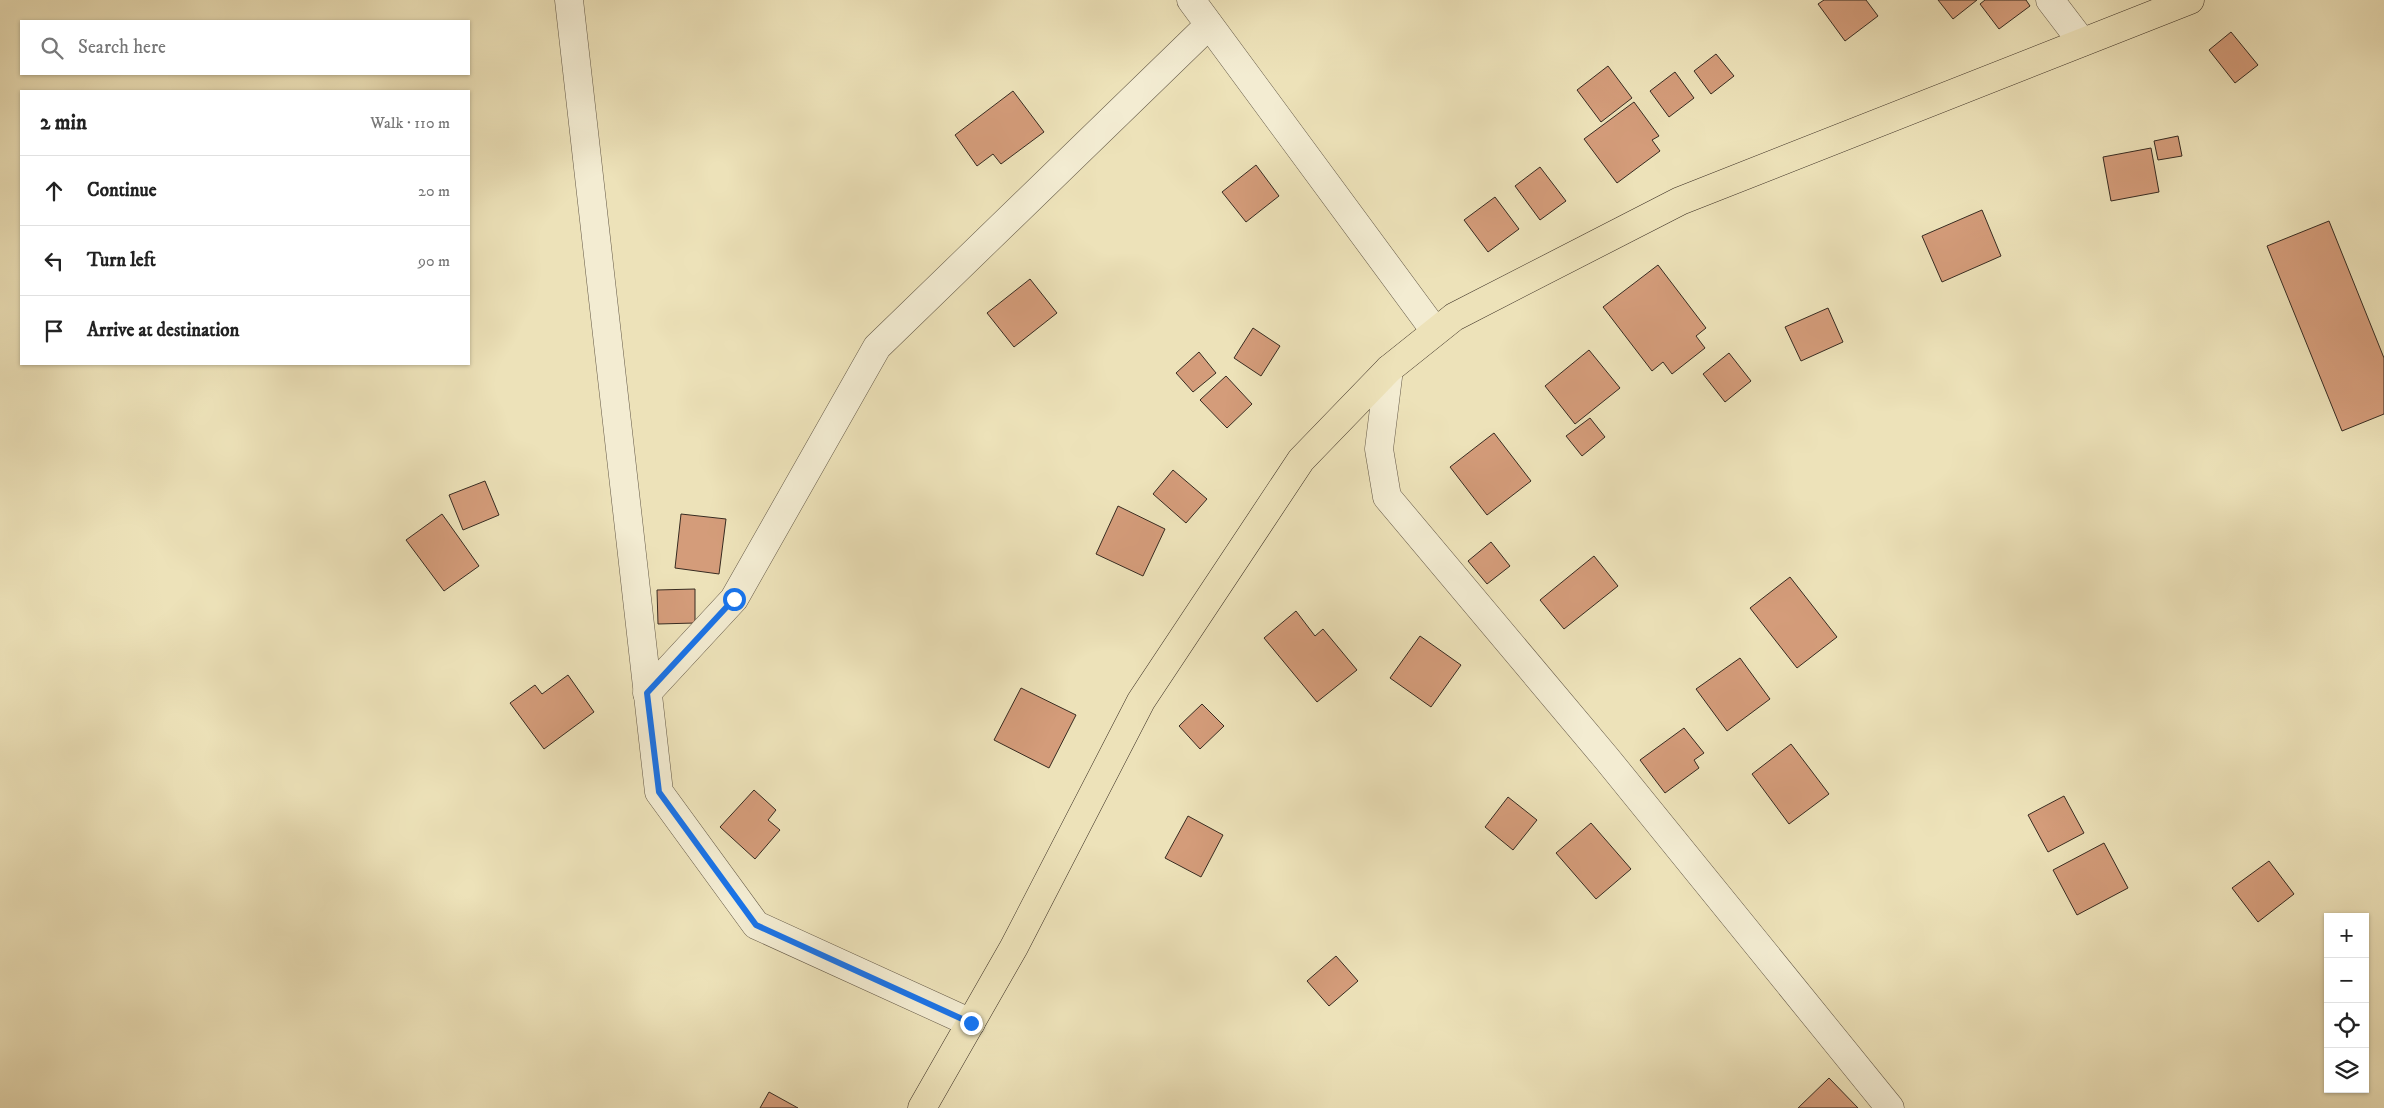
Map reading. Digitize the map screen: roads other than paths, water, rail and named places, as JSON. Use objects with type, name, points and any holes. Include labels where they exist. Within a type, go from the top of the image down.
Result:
[{"type":"highway","points":[[922,1108],[1014,947],[1141,701],[1301,460],[1389,369],[1454,317],[1680,201],[2190,0]]},
{"type":"street","points":[[569,0],[659,792],[756,925],[971,1023]]},
{"type":"street","points":[[1191,0],[1435,331]]},
{"type":"street","points":[[2050,0],[2082,42]]},
{"type":"street","points":[[647,693],[734,599],[877,347],[1209,25]]},
{"type":"street","points":[[1389,369],[1379,449],[1386,497],[1607,759],[1890,1108]]}]
